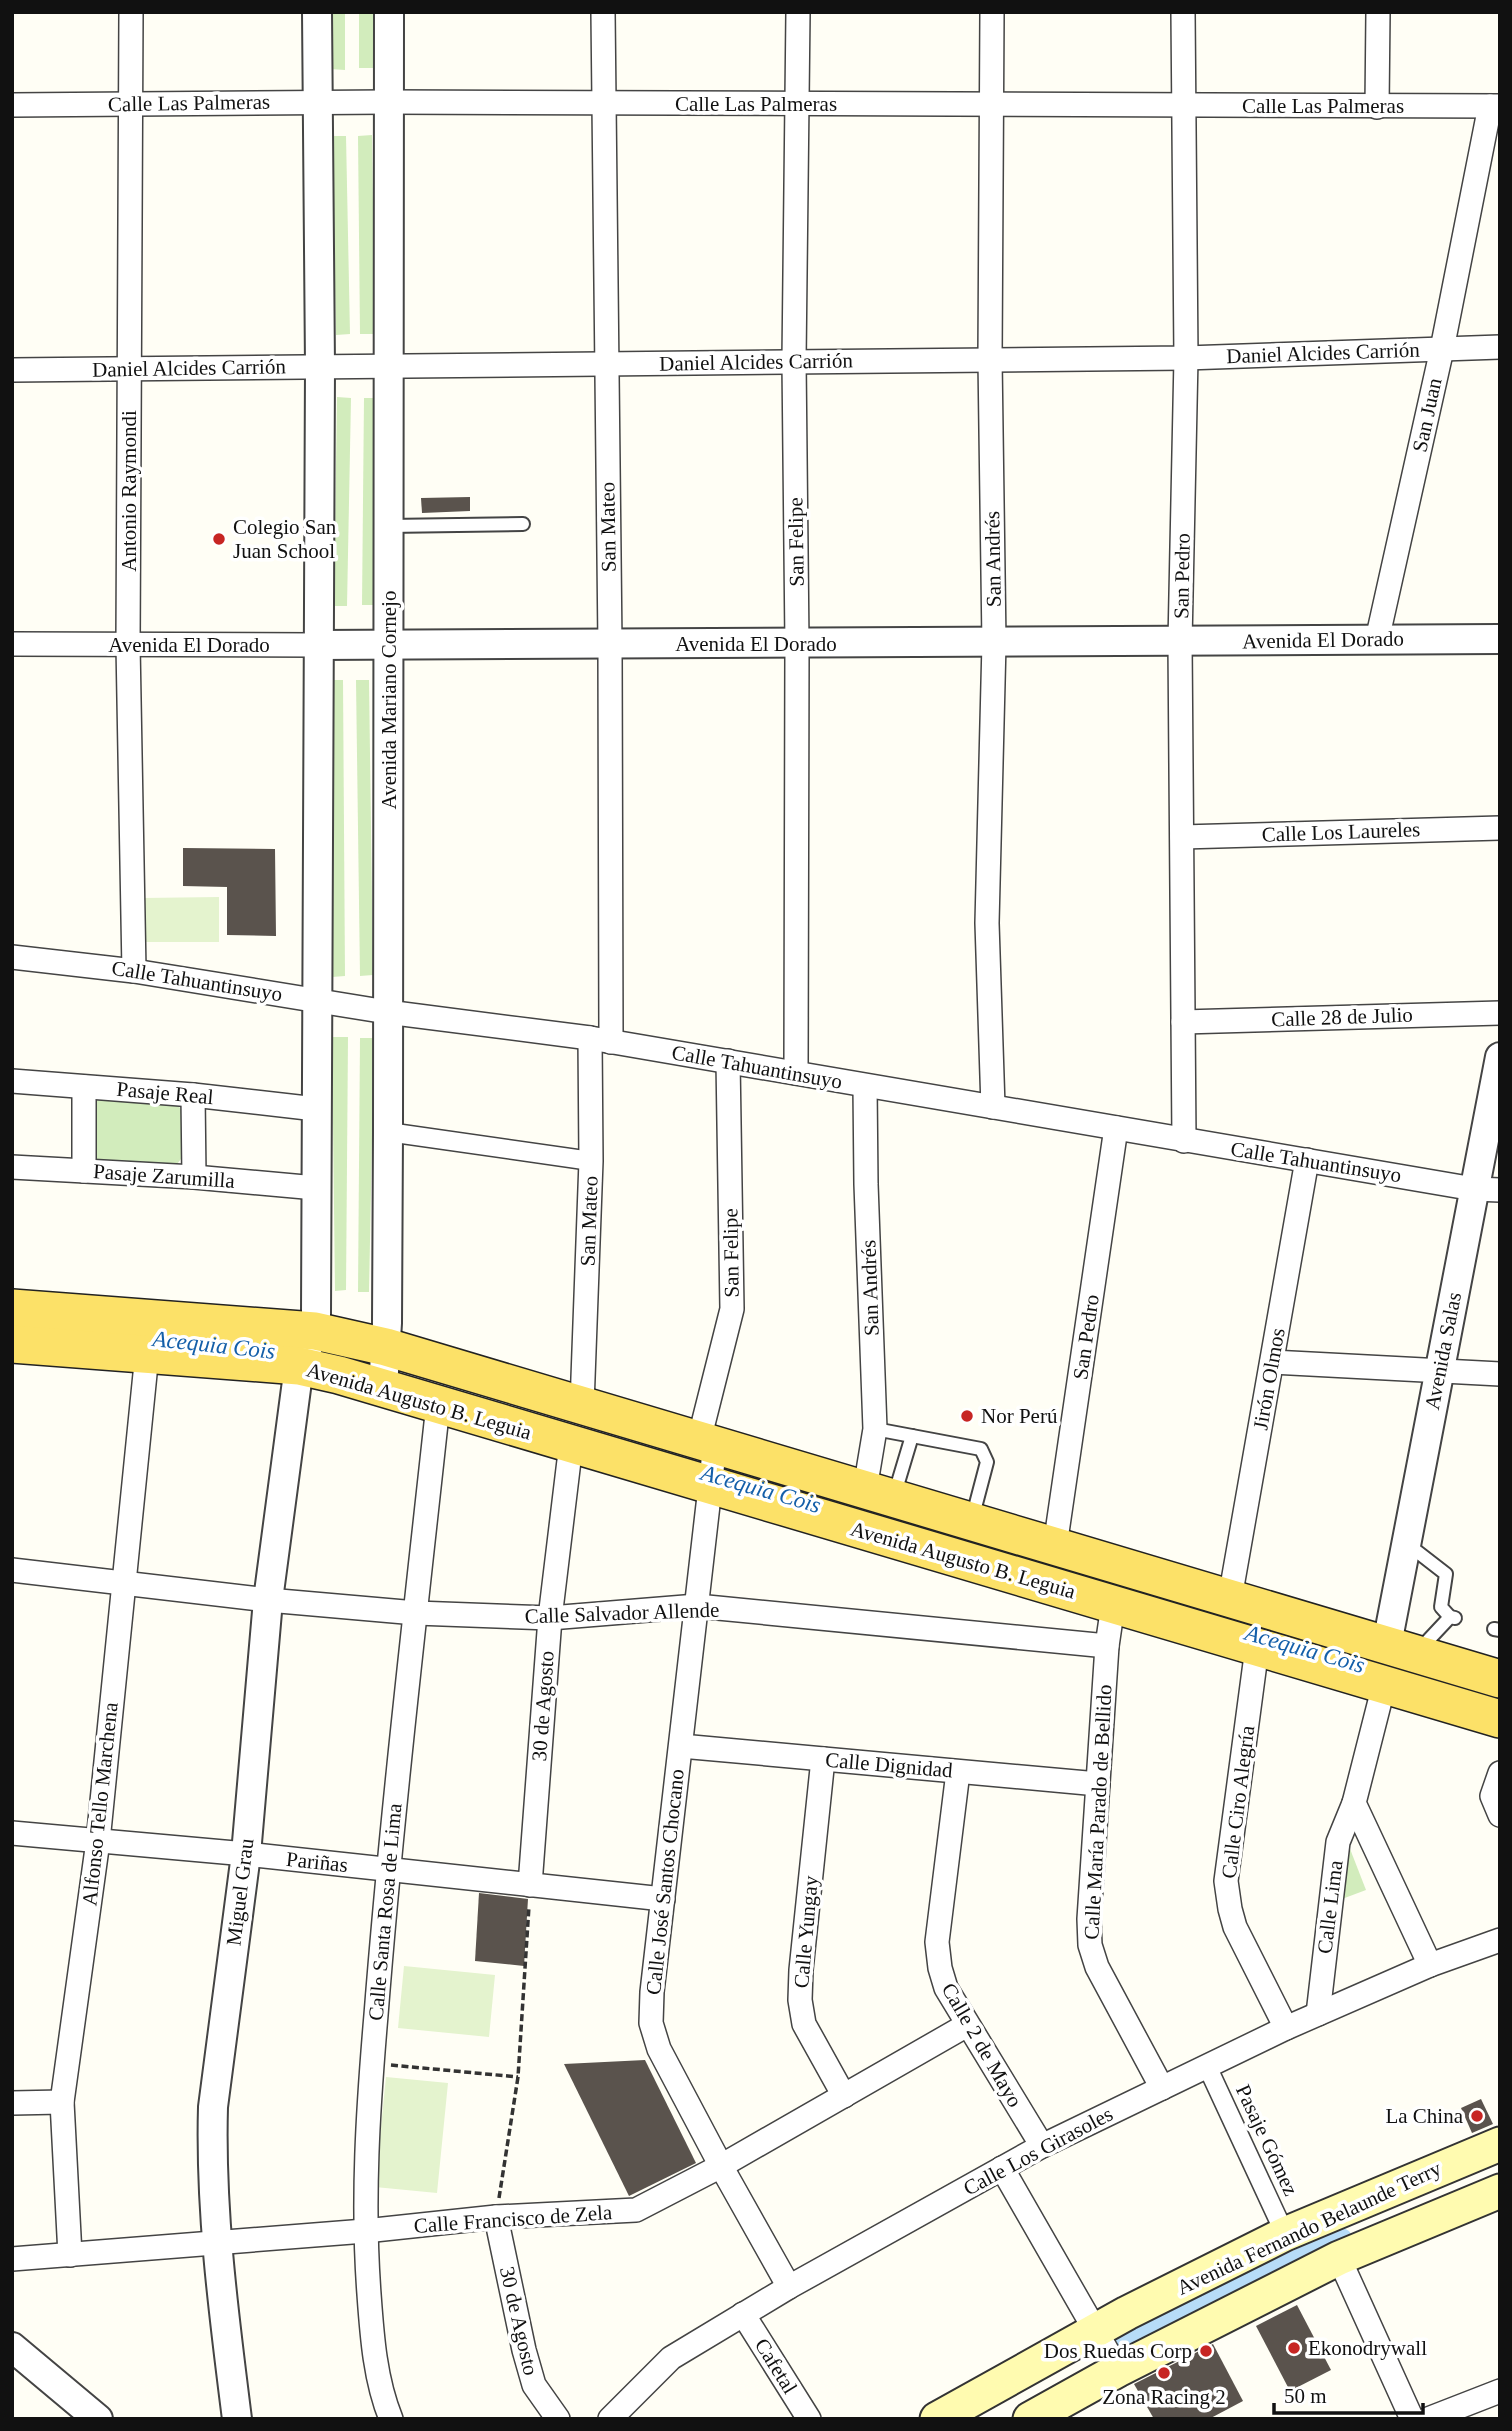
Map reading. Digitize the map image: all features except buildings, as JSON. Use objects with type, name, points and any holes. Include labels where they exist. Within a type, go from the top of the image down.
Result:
[{"type":"main road","name":"Avenida Augusto B. Leguia","points":[[12,1308],[315,1332],[386,1348],[1500,1679]]},
{"type":"main road","name":"Avenida Augusto B. Leguia","points":[[12,1344],[300,1365],[383,1387],[1500,1720]]},
{"type":"main road","name":"Avenida Fernando Belaunde Terry","points":[[937,2419],[1096,2331],[1285,2234],[1500,2144]]},
{"type":"main road","name":"Avenida Fernando Belaunde Terry","points":[[1030,2419],[1118,2370],[1339,2258],[1500,2191]]},
{"type":"street","name":"Antonio Raymondi","points":[[131,12],[128,645],[134,971]]},
{"type":"street","points":[[300,1365],[315,1332],[320,366],[317,12]]},
{"type":"street","name":"Avenida Mariano Cornejo","points":[[383,1387],[386,1348],[388,1132],[389,12]]},
{"type":"street","name":"San Mateo","points":[[582,1405],[591,1161],[601,1040],[610,645],[603,12]]},
{"type":"street","name":"San Felipe","points":[[796,1073],[797,644],[794,361],[798,12]]},
{"type":"street","name":"San Andrés","points":[[992,12],[990,359],[994,643],[987,923],[993,1107]]},
{"type":"street","name":"San Pedro","points":[[1184,12],[1186,358],[1180,642],[1184,1141]]},
{"type":"street","points":[[1377,107],[1378,12]]},
{"type":"street","name":"Calle Las Palmeras","points":[[12,105],[388,102],[1495,106]]},
{"type":"street","name":"San Juan","points":[[1377,640],[1495,106]]},
{"type":"street","name":"Daniel Alcides Carrión","points":[[12,370],[1186,358],[1500,348]]},
{"type":"street","name":"Avenida El Dorado","points":[[12,644],[390,646],[1500,639]]},
{"type":"street","name":"Calle Los Laureles","points":[[1182,837],[1500,828]]},
{"type":"street","name":"Calle Tahuantinsuyo","points":[[12,957],[134,971],[387,1012],[601,1040],[1184,1141],[1487,1189]]},
{"type":"street","name":"Calle 28 de Julio","points":[[1183,1022],[1500,1013]]},
{"type":"street","name":"Avenida Salas","points":[[1401,1649],[1406,1543],[1439,1371],[1487,1189],[1500,1057]]},
{"type":"street","name":"San Felipe","points":[[709,1443],[732,1309],[728,1061]]},
{"type":"street","name":"Pasaje Real","points":[[12,1082],[192,1095],[316,1109]]},
{"type":"street","name":"San Andrés","points":[[865,1086],[866,1184],[879,1493]]},
{"type":"street","points":[[84,1087],[84,1171]]},
{"type":"street","points":[[192,1095],[194,1177]]},
{"type":"street","name":"San Pedro","points":[[1055,1546],[1116,1128]]},
{"type":"street","points":[[388,1132],[591,1161]]},
{"type":"street","name":"Jirón Olmos","points":[[1230,1598],[1307,1160]]},
{"type":"street","name":"Pasaje Zarumilla","points":[[12,1167],[194,1177],[316,1188]]},
{"type":"street","name":"Alfonso Tello Marchena","points":[[70,2255],[62,2102],[98,1841],[147,1354]]},
{"type":"street","points":[[1272,1362],[1500,1374]]},
{"type":"street","name":"Miguel Grau","points":[[237,2419],[217,2243],[213,2107],[246,1854],[268,1600],[300,1365]]},
{"type":"street","name":"Calle Santa Rosa de Lima","points":[[391,2419],[382,2398],[373,2339],[365,2231],[366,2130],[387,1869],[438,1405]]},
{"type":"street","name":"Calle José Santos Chocano","points":[[709,1443],[709,1484],[651,2023],[659,2049],[789,2287]]},
{"type":"street","name":"30 de Agosto","points":[[530,1885],[550,1618],[571,1444]]},
{"type":"street","name":"Calle Salvador Allende","points":[[12,1570],[268,1600],[416,1613],[550,1618],[696,1606],[1107,1646]]},
{"type":"street","name":"Calle María Parado de Bellido","points":[[1114,1605],[1107,1646],[1089,1919],[1090,1945],[1097,1967],[1161,2088]]},
{"type":"street","name":"Calle Ciro Alegría","points":[[1257,1648],[1226,1881],[1235,1927],[1286,2028]]},
{"type":"street","name":"Calle Lima","points":[[1318,2014],[1338,1842],[1354,1803],[1384,1685]]},
{"type":"street","name":"Calle Dignidad","points":[[681,1746],[1098,1784]]},
{"type":"street","name":"Calle Yungay","points":[[823,1759],[800,2000],[804,2024],[844,2096]]},
{"type":"street","name":"Calle 2 de Mayo","points":[[958,1772],[937,1942],[940,1968],[946,1988],[967,2025],[1042,2146]]},
{"type":"street","points":[[1500,1773],[1492,1797],[1500,1815]]},
{"type":"street","name":"Calle Lima","points":[[1354,1803],[1430,1965]]},
{"type":"street","name":"Pariñas","points":[[12,1833],[246,1854],[663,1899]]},
{"type":"street","name":"Calle Los Girasoles","points":[[610,2419],[671,2358],[789,2287],[1042,2146],[1286,2028],[1430,1965],[1500,1940]]},
{"type":"street","name":"Calle Francisco de Zela","points":[[12,2259],[365,2231],[496,2217],[636,2210],[721,2166],[967,2025]]},
{"type":"street","name":"Pasaje Gómez","points":[[1208,2066],[1285,2234]]},
{"type":"street","points":[[12,2103],[62,2102]]},
{"type":"street","points":[[1002,2168],[1118,2370]]},
{"type":"street","name":"30 de Agosto","points":[[496,2217],[534,2385],[558,2419]]},
{"type":"street","points":[[1339,2258],[1412,2419]]},
{"type":"street","name":"Cafetal","points":[[743,2314],[809,2419]]},
{"type":"street","points":[[12,2347],[98,2419]]},
{"type":"street","points":[[1428,2419],[1500,2391]]},
{"type":"lane","points":[[388,526],[523,524]]},
{"type":"lane","points":[[875,1429],[981,1449],[987,1462],[972,1521]]},
{"type":"lane","points":[[879,1493],[912,1436]]},
{"type":"lane","points":[[1401,1649],[1452,1618],[1441,1607],[1446,1574],[1406,1543]]},
{"type":"path","points":[[496,2217],[517,2077],[530,1885]]},
{"type":"path","points":[[372,2063],[517,2077]]},
{"type":"green space","points":[[331,12],[345,12],[345,70],[330,69]]},
{"type":"green space","points":[[359,12],[374,12],[374,68],[359,68]]},
{"type":"green space","points":[[372,135],[375,334],[360,334],[358,136]]},
{"type":"green space","points":[[332,136],[346,136],[350,334],[336,335]]},
{"type":"green space","points":[[337,397],[351,398],[347,606],[334,606]]},
{"type":"green space","points":[[364,398],[377,398],[375,605],[362,605]]},
{"type":"green space","points":[[329,680],[343,680],[345,976],[332,977]]},
{"type":"green space","points":[[356,680],[369,680],[373,975],[360,976]]},
{"type":"green space","points":[[219,897],[219,942],[144,942],[143,898]]},
{"type":"green space","points":[[332,1037],[348,1037],[346,1290],[335,1291]]},
{"type":"green space","points":[[360,1038],[374,1038],[369,1292],[358,1292]]},
{"type":"green space","points":[[92,1096],[177,1103],[181,1110],[181,1159],[177,1164],[92,1161]]},
{"type":"green space","points":[[1345,1836],[1366,1890],[1334,1902]]},
{"type":"green space","points":[[404,1966],[495,1975],[489,2037],[398,2028]]},
{"type":"green space","points":[[386,2077],[448,2083],[437,2193],[375,2187]]},
{"type":"waterway","points":[[1126,2341],[1342,2239]]},
{"type":"place","name":"Colegio San Juan School","points":[[219,539]]},
{"type":"place","name":"Nor Perú","points":[[967,1416]]},
{"type":"place","name":"La China","points":[[1477,2116]]},
{"type":"place","name":"Ekonodrywall","points":[[1294,2348]]},
{"type":"place","name":"Dos Ruedas Corp","points":[[1206,2351]]},
{"type":"place","name":"Zona Racing 2","points":[[1164,2373]]},
{"type":"water label","name":"Acequia Cois","points":[[214,1345]]},
{"type":"water label","name":"Acequia Cois","points":[[761,1489]]},
{"type":"water label","name":"Acequia Cois","points":[[1305,1649]]}]
